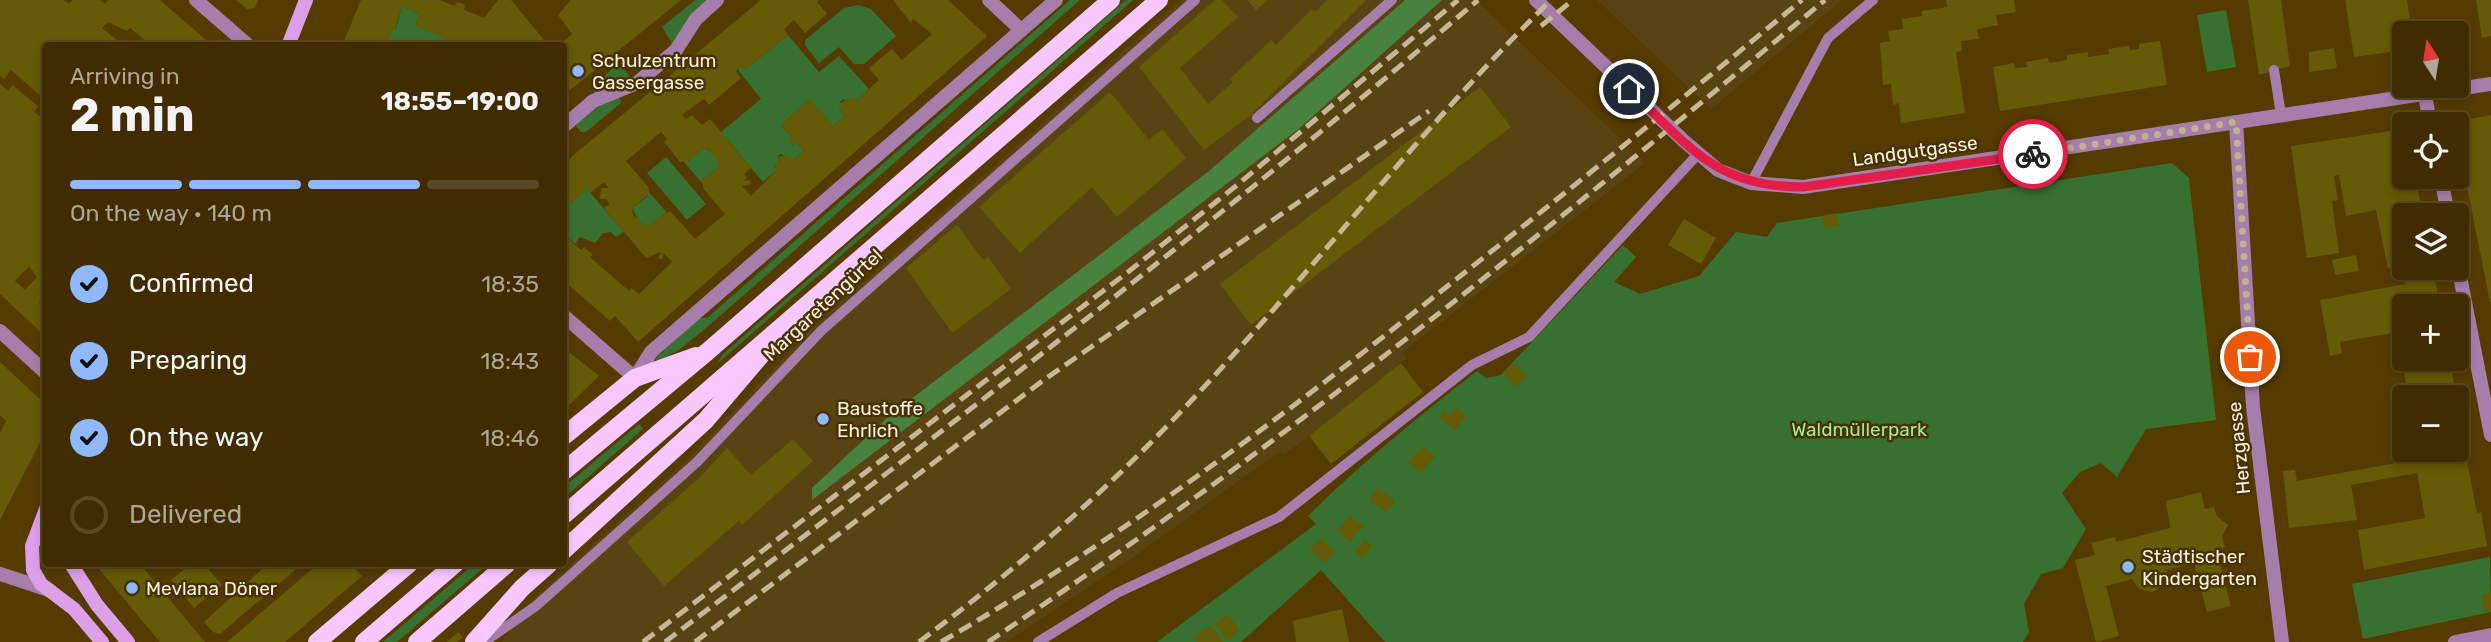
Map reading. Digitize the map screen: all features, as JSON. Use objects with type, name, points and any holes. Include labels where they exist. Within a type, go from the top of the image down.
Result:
[{"type":"main road","points":[[290,42],[306,0]]},
{"type":"main road","name":"Margaretengürtel","points":[[567,469],[707,352],[1111,0]]},
{"type":"main road","name":"Margaretengürtel","points":[[567,512],[1159,0]]},
{"type":"main road","points":[[567,547],[706,420],[799,311]]},
{"type":"main road","points":[[567,434],[635,378],[707,352]]},
{"type":"main road","points":[[42,518],[32,546],[31,564],[41,584],[74,609],[102,642]]},
{"type":"main road","points":[[73,567],[96,605],[128,642]]},
{"type":"main road","points":[[317,642],[405,567]]},
{"type":"main road","points":[[363,642],[451,567]]},
{"type":"main road","points":[[416,642],[504,567]]},
{"type":"main road","points":[[474,642],[522,588],[546,567]]},
{"type":"street","points":[[196,0],[244,42]]},
{"type":"street","points":[[567,123],[593,101],[637,83],[676,50],[696,19],[717,0]]},
{"type":"street","points":[[989,0],[1021,30]]},
{"type":"street","points":[[567,319],[635,378],[651,352],[1056,0]]},
{"type":"street","name":"Landgutgasse","points":[[1536,0],[1698,154],[1718,170],[1751,183],[1803,187],[2398,98]]},
{"type":"street","name":"Landgutgasse","points":[[2469,87],[2491,84]]},
{"type":"street","name":"Herzgasse","points":[[2236,122],[2253,407],[2282,642]]},
{"type":"street","points":[[2461,280],[2491,435]]},
{"type":"street","points":[[0,331],[42,369]]},
{"type":"street","points":[[4,575],[49,590]]},
{"type":"street","points":[[2455,642],[2491,635]]},
{"type":"lane","name":"Margaretengürtel","points":[[484,642],[537,606],[667,489],[821,331],[1195,0]]},
{"type":"lane","points":[[1257,118],[1392,0]]},
{"type":"lane","points":[[1751,183],[1828,38],[1873,0]]},
{"type":"lane","points":[[2274,70],[2281,115]]},
{"type":"lane","points":[[1038,642],[1116,593],[1279,517],[1472,365],[1529,337],[1698,154]]},
{"type":"shaded area","points":[[1180,0],[1405,0],[1209,171],[889,416],[812,488],[812,499],[1300,128],[1442,0],[1476,0],[1645,163],[1403,352],[1407,358],[1285,454],[1277,453],[1135,556],[1006,642],[502,642],[530,602],[693,454],[811,329]]},
{"type":"shaded area","points":[[1597,0],[1842,0],[1711,109]]},
{"type":"green space","points":[[695,0],[707,0],[691,16],[672,43],[662,27]]},
{"type":"green space","points":[[1070,0],[1080,0],[706,328],[679,350],[658,361],[655,359],[699,318],[707,318]]},
{"type":"green space","points":[[1126,0],[1133,0],[716,365],[723,354]]},
{"type":"green space","points":[[1405,0],[1442,0],[1300,128],[812,500],[812,488],[889,416],[1209,171]]},
{"type":"green space","points":[[858,5],[871,9],[896,36],[864,64],[854,64],[839,47],[819,63],[805,45],[805,40],[844,8]]},
{"type":"green space","points":[[402,6],[420,14],[415,25],[453,42],[386,42],[393,29],[396,29]]},
{"type":"green space","points":[[2226,10],[2236,67],[2207,72],[2197,15]]},
{"type":"green space","points":[[788,35],[819,72],[839,56],[869,89],[856,101],[847,102],[844,99],[840,102],[843,106],[839,109],[845,116],[833,126],[809,100],[781,125],[792,138],[789,141],[792,145],[796,142],[804,151],[792,161],[781,154],[777,157],[780,161],[774,166],[777,170],[763,182],[721,132],[761,99],[738,70],[740,66],[746,69]]},
{"type":"green space","points":[[617,65],[631,78],[595,94],[592,86]]},
{"type":"green space","points":[[618,97],[622,102],[586,132],[581,132],[576,126],[577,121],[592,109]]},
{"type":"green space","points":[[703,148],[714,154],[719,166],[703,180],[703,184],[684,162],[688,162]]},
{"type":"green space","points":[[666,157],[706,204],[687,220],[647,173]]},
{"type":"green space","name":"Waldmüllerpark","points":[[2172,163],[2189,178],[2216,420],[2146,429],[2117,477],[2101,463],[2080,472],[2062,493],[2086,529],[2063,568],[2041,574],[2024,604],[2029,632],[2023,642],[1385,642],[1321,570],[1241,642],[1157,642],[1316,524],[1308,516],[1328,496],[1390,441],[1477,371],[1486,378],[1501,375],[1623,245],[1636,257],[1614,282],[1640,294],[1699,276],[1736,232],[1767,237],[1777,223]]},
{"type":"green space","points":[[587,189],[624,232],[616,237],[611,232],[603,233],[595,243],[580,237],[575,244],[567,237],[567,206]]},
{"type":"green space","points":[[648,191],[667,213],[647,227],[641,225],[632,208],[648,196]]},
{"type":"green space","points":[[639,424],[643,429],[567,495],[567,484]]},
{"type":"green space","points":[[2490,557],[2491,612],[2363,639],[2352,584]]},
{"type":"green space","points":[[470,567],[484,567],[397,642],[383,642]]},
{"type":"building","points":[[0,0],[64,0],[69,4],[72,0],[100,0],[105,4],[108,0],[160,0],[208,42],[147,42],[130,28],[127,31],[108,22],[102,28],[117,42],[42,42],[42,97],[11,70],[4,79],[0,76]]},
{"type":"building","points":[[236,0],[258,0],[255,8],[247,9]]},
{"type":"building","points":[[361,0],[440,0],[455,6],[457,2],[465,5],[464,10],[484,18],[498,0],[511,0],[546,42],[451,42],[415,25],[420,14],[402,6],[395,30],[393,29],[387,42],[344,42]]},
{"type":"building","name":"Schulzentrum Gassergasse","points":[[571,0],[681,0],[567,93],[567,42],[563,42],[572,34],[558,15]]},
{"type":"building","points":[[761,0],[819,0],[817,2],[827,14],[805,33],[794,20],[784,29],[788,35],[746,69],[740,66],[736,71],[741,78],[709,105],[704,99],[682,115],[686,119],[692,115],[702,125],[710,119],[751,168],[744,174],[747,178],[743,181],[749,180],[751,184],[742,186],[751,196],[777,170],[774,166],[780,161],[777,157],[787,155],[792,161],[804,151],[796,142],[792,145],[789,141],[792,138],[781,125],[810,99],[833,126],[845,116],[839,109],[843,106],[840,103],[853,97],[856,101],[879,80],[869,68],[892,49],[902,60],[932,34],[913,19],[911,23],[893,0],[948,0],[987,36],[638,342],[615,316],[610,321],[567,284],[567,238],[581,250],[584,247],[593,255],[590,257],[629,291],[631,288],[639,294],[672,262],[664,253],[662,259],[658,258],[661,252],[646,258],[604,208],[610,204],[606,199],[600,199],[601,188],[609,188],[604,182],[590,193],[587,189],[567,206],[567,161]],"holes":[[[661,132],[667,139],[664,142],[680,162],[688,162],[703,148],[709,150],[718,161],[719,166],[703,180],[703,188],[725,214],[695,239],[671,212],[664,213],[647,227],[633,215],[632,208],[648,195],[649,188],[626,161]]]},
{"type":"building","points":[[1215,0],[1222,0],[1238,17],[1180,68],[1208,104],[1233,82],[1230,79],[1271,40],[1276,45],[1312,9],[1315,12],[1327,0],[1366,0],[1252,114],[1204,150],[1139,67]]},
{"type":"building","points":[[1247,0],[1268,0],[1256,10]]},
{"type":"building","points":[[1946,0],[2014,0],[2016,12],[1996,15],[1998,25],[1977,29],[1979,39],[1961,41],[1962,51],[1956,52],[1965,113],[1901,123],[1899,103],[1893,105],[1891,84],[1883,85],[1880,43],[1890,41],[1888,31],[1903,29],[1902,19],[1922,16],[1922,11],[1947,7]]},
{"type":"building","points":[[2248,0],[2281,0],[2290,66],[2259,75]]},
{"type":"building","points":[[2345,0],[2407,0],[2410,21],[2392,21],[2392,52],[2354,57]]},
{"type":"building","points":[[2476,0],[2491,0],[2491,36],[2482,38]]},
{"type":"building","points":[[2160,41],[2167,85],[2000,111],[1993,67],[2014,63],[2015,68],[2027,67],[2026,62],[2048,58],[2049,63],[2067,60],[2067,55],[2088,52],[2088,57],[2109,54],[2108,49],[2129,46],[2130,50],[2139,49],[2139,44]]},
{"type":"building","points":[[2334,48],[2337,68],[2309,72],[2309,52]]},
{"type":"building","points":[[0,84],[8,91],[12,85],[38,106],[34,112],[42,118],[42,300],[39,303],[42,306],[42,333],[0,294]],"holes":[[[29,266],[37,277],[25,290],[15,281]]]},
{"type":"building","points":[[1480,87],[1511,127],[1251,325],[1220,284]]},
{"type":"building","points":[[1110,92],[1149,140],[1162,129],[1186,158],[1117,217],[1092,187],[1020,253],[979,207]]},
{"type":"building","points":[[2491,115],[2491,302],[2467,189],[2469,119]]},
{"type":"building","points":[[2392,131],[2392,189],[2418,189],[2420,203],[2392,203],[2392,267],[2388,268],[2376,210],[2346,216],[2339,175],[2334,176],[2338,200],[2332,201],[2339,253],[2307,258],[2291,146]]},
{"type":"building","points":[[1836,213],[1839,226],[1824,228],[1822,216]]},
{"type":"building","points":[[1684,219],[1716,238],[1701,264],[1668,245]]},
{"type":"building","points":[[957,225],[983,260],[988,257],[1011,289],[952,333],[906,268]]},
{"type":"building","points":[[2356,255],[2359,271],[2335,275],[2332,260]]},
{"type":"building","points":[[2404,280],[2435,280],[2438,294],[2392,294],[2392,333],[2340,342],[2342,353],[2330,356],[2320,300],[2405,284]]},
{"type":"building","points":[[567,350],[599,376],[567,407]]},
{"type":"building","points":[[0,362],[42,401],[42,439],[0,520],[0,433],[6,421],[0,415]]},
{"type":"building","points":[[1401,363],[1423,392],[1331,464],[1309,436]]},
{"type":"building","points":[[1514,363],[1527,376],[1517,387],[1503,374]]},
{"type":"building","points":[[2404,371],[2452,371],[2454,385],[2406,385]]},
{"type":"building","points":[[1456,407],[1466,416],[1455,430],[1439,418],[1444,411],[1450,415]]},
{"type":"building","points":[[793,439],[813,461],[742,525],[739,521],[664,586],[627,542],[700,477],[727,448],[751,475]]},
{"type":"building","points":[[1423,446],[1435,457],[1420,473],[1408,462]]},
{"type":"building","points":[[2402,462],[2467,462],[2477,513],[2481,512],[2487,546],[2364,570],[2358,530],[2425,518],[2417,473],[2351,485],[2357,520],[2289,528],[2283,471],[2295,470],[2297,481]]},
{"type":"building","points":[[1378,488],[1395,501],[1386,512],[1369,500]]},
{"type":"building","name":"Städtischer Kindergarten","points":[[2201,492],[2205,509],[2214,507],[2217,516],[2228,525],[2222,537],[2225,547],[2216,549],[2231,606],[2207,612],[2194,563],[2167,570],[2165,584],[2153,592],[2139,589],[2132,579],[2106,586],[2119,636],[2096,642],[2075,560],[2095,555],[2091,543],[2115,537],[2116,542],[2170,528],[2166,501]]},
{"type":"building","points":[[1350,516],[1363,526],[1350,542],[1337,531]]},
{"type":"building","points":[[1321,538],[1335,552],[1325,563],[1310,549]]},
{"type":"building","points":[[1365,540],[1372,546],[1362,558],[1355,551]]},
{"type":"building","points":[[98,567],[142,567],[205,642],[160,642]]},
{"type":"building","points":[[187,567],[207,567],[222,585],[194,608],[171,580]]},
{"type":"building","points":[[260,567],[295,567],[294,571],[220,634],[213,632],[204,622],[262,569]]},
{"type":"building","points":[[314,567],[354,567],[362,576],[285,642],[227,642]]},
{"type":"building","points":[[2491,593],[2491,612],[2485,613],[2481,595]]},
{"type":"building","points":[[1342,609],[1349,642],[1296,642],[1293,621]]},
{"type":"building","points":[[1227,614],[1240,630],[1227,641],[1215,624]]},
{"type":"building","points":[[1210,625],[1223,642],[1197,642],[1193,638]]},
{"type":"building","points":[[458,632],[463,637],[457,642],[447,642]]},
{"type":"railway","points":[[643,642],[1128,272],[1236,186],[1458,0]]},
{"type":"railway","points":[[665,642],[1178,247],[1478,0]]},
{"type":"railway","points":[[919,642],[1048,539],[1109,484],[1167,426],[1264,320],[1452,104],[1551,0]]},
{"type":"railway","points":[[1541,26],[1573,0]]},
{"type":"railway","points":[[941,642],[1071,562],[1258,432],[1486,256],[1802,0]]},
{"type":"railway","points":[[988,642],[1204,491],[1415,332],[1519,251],[1825,0]]},
{"type":"railway","points":[[695,642],[1041,382],[1429,111]]},
{"type":"way so far","points":[[2033,154],[2236,122],[2250,357]]},
{"type":"place","name":"Schulzentrum Gassergasse","points":[[578,71]]},
{"type":"place","name":"Baustoffe Ehrlich","points":[[823,419]]},
{"type":"place","name":"Städtischer Kindergarten","points":[[2128,567]]},
{"type":"place","name":"Mevlana Döner","points":[[132,588]]},
{"type":"route","points":[[1629,89],[1718,170],[1751,183],[1772,187],[1803,187],[2033,154]]}]
